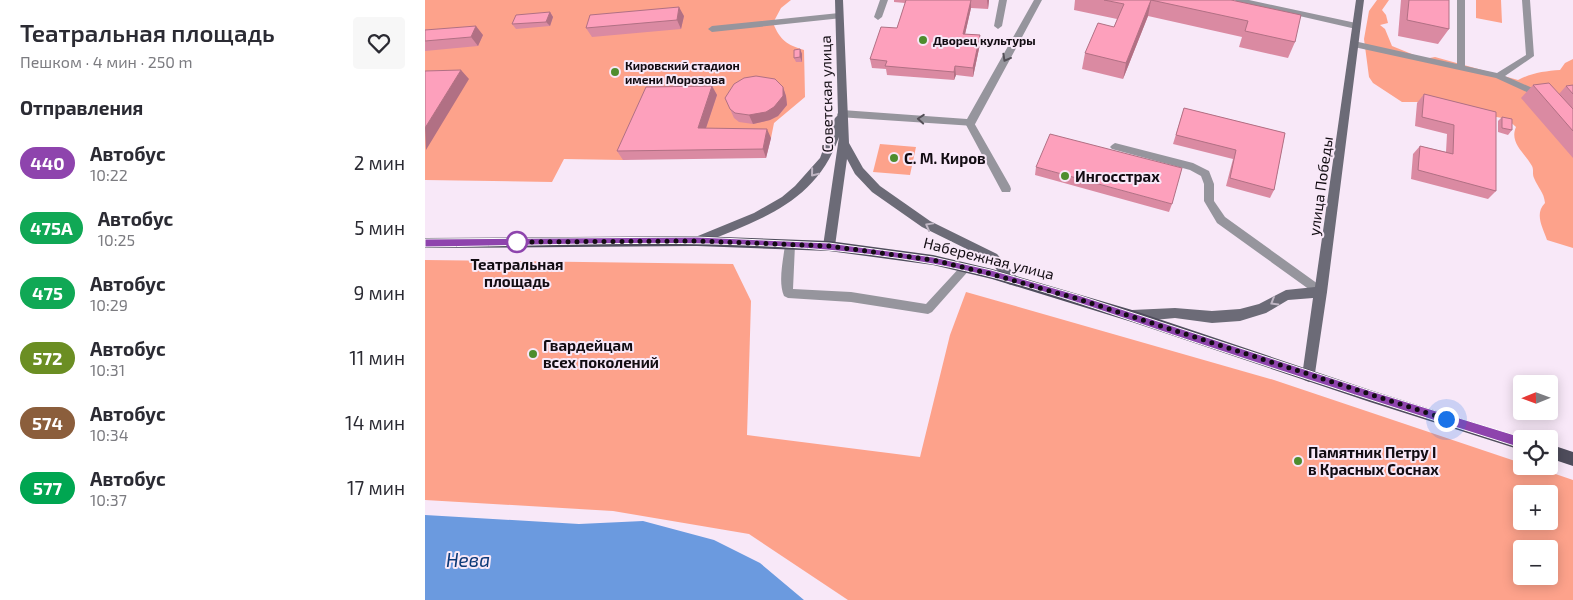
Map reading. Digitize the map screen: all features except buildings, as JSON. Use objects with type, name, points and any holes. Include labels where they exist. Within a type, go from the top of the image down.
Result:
[{"type":"main road","name":"Набережная улица","points":[[425,243],[697,241],[829,246],[933,260],[1012,280],[1133,316],[1309,376],[1513,440]]},
{"type":"main road","points":[[1558,454],[1573,458]]},
{"type":"street","name":"Советская улица","points":[[829,246],[844,143],[839,0]]},
{"type":"street","points":[[697,241],[727,227],[754,219],[780,206],[805,184],[825,159],[842,114],[970,123],[1036,0]]},
{"type":"street","name":"улица Победы","points":[[1309,376],[1360,0]]},
{"type":"street","points":[[844,143],[859,171],[876,189],[926,224],[993,257],[1012,280]]},
{"type":"street","points":[[1133,316],[1175,313],[1211,317],[1240,315],[1262,309],[1286,294],[1321,292]]},
{"type":"lane","points":[[878,16],[884,0]]},
{"type":"lane","points":[[997,26],[1003,0]]},
{"type":"lane","points":[[1238,0],[1356,26]]},
{"type":"lane","points":[[1461,0],[1461,67]]},
{"type":"lane","points":[[1499,76],[1530,56],[1526,0]]},
{"type":"lane","points":[[712,29],[839,16]]},
{"type":"lane","points":[[1354,44],[1499,76],[1547,98],[1553,105]]},
{"type":"lane","points":[[970,123],[1006,189]]},
{"type":"lane","points":[[1115,147],[1193,167],[1205,174],[1209,184],[1209,201],[1221,220],[1321,292]]},
{"type":"lane","points":[[790,245],[788,293],[851,297],[928,309],[966,268]]},
{"type":"shaded area","name":"Кировский стадион имени Морозова","points":[[425,0],[791,0],[781,8],[773,23],[778,34],[785,41],[804,50],[805,97],[774,123],[771,138],[623,160],[564,159],[552,182],[425,180]]},
{"type":"shaded area","points":[[1377,0],[1389,0],[1382,10],[1386,15],[1388,23],[1380,25],[1385,29],[1392,46],[1424,59],[1435,57],[1518,80],[1538,73],[1560,70],[1565,63],[1573,59],[1573,248],[1547,240],[1540,216],[1545,203],[1543,196],[1533,177],[1532,166],[1516,143],[1514,133],[1516,127],[1507,119],[1418,102],[1402,102],[1373,83],[1369,77],[1364,39],[1369,11]]},
{"type":"shaded area","points":[[1476,0],[1501,0],[1502,23],[1476,18]]},
{"type":"shaded area","points":[[880,144],[916,147],[910,175],[873,172]]},
{"type":"shaded area","points":[[425,260],[733,264],[751,301],[747,435],[920,457],[950,335],[966,292],[1274,380],[1513,460],[1513,475],[1558,475],[1573,480],[1573,600],[848,600],[749,534],[613,511],[425,500]]},
{"type":"water","name":"Нева","points":[[425,515],[579,524],[643,521],[714,540],[760,563],[804,600],[425,600]]},
{"type":"bus line","name":"440","points":[[425,243],[697,241],[829,246],[933,260],[991,274],[1133,316],[1309,376],[1513,440]]},
{"type":"place","name":"Дворец культуры","points":[[923,40]]},
{"type":"place","name":"Кировский стадион имени Морозова","points":[[615,72]]},
{"type":"place","name":"С. М. Киров","points":[[894,158]]},
{"type":"place","name":"Ингосстрах","points":[[1065,176]]},
{"type":"place","name":"Театральная площадь","points":[[517,242]]},
{"type":"place","name":"Гвардейцам всех поколений","points":[[533,354]]},
{"type":"place","name":"Памятник Петру I в Красных Соснах","points":[[1298,461]]},
{"type":"route","points":[[517,242],[511,242],[697,241],[829,246],[933,260],[991,274],[1133,316],[1309,376],[1446,419]]}]
